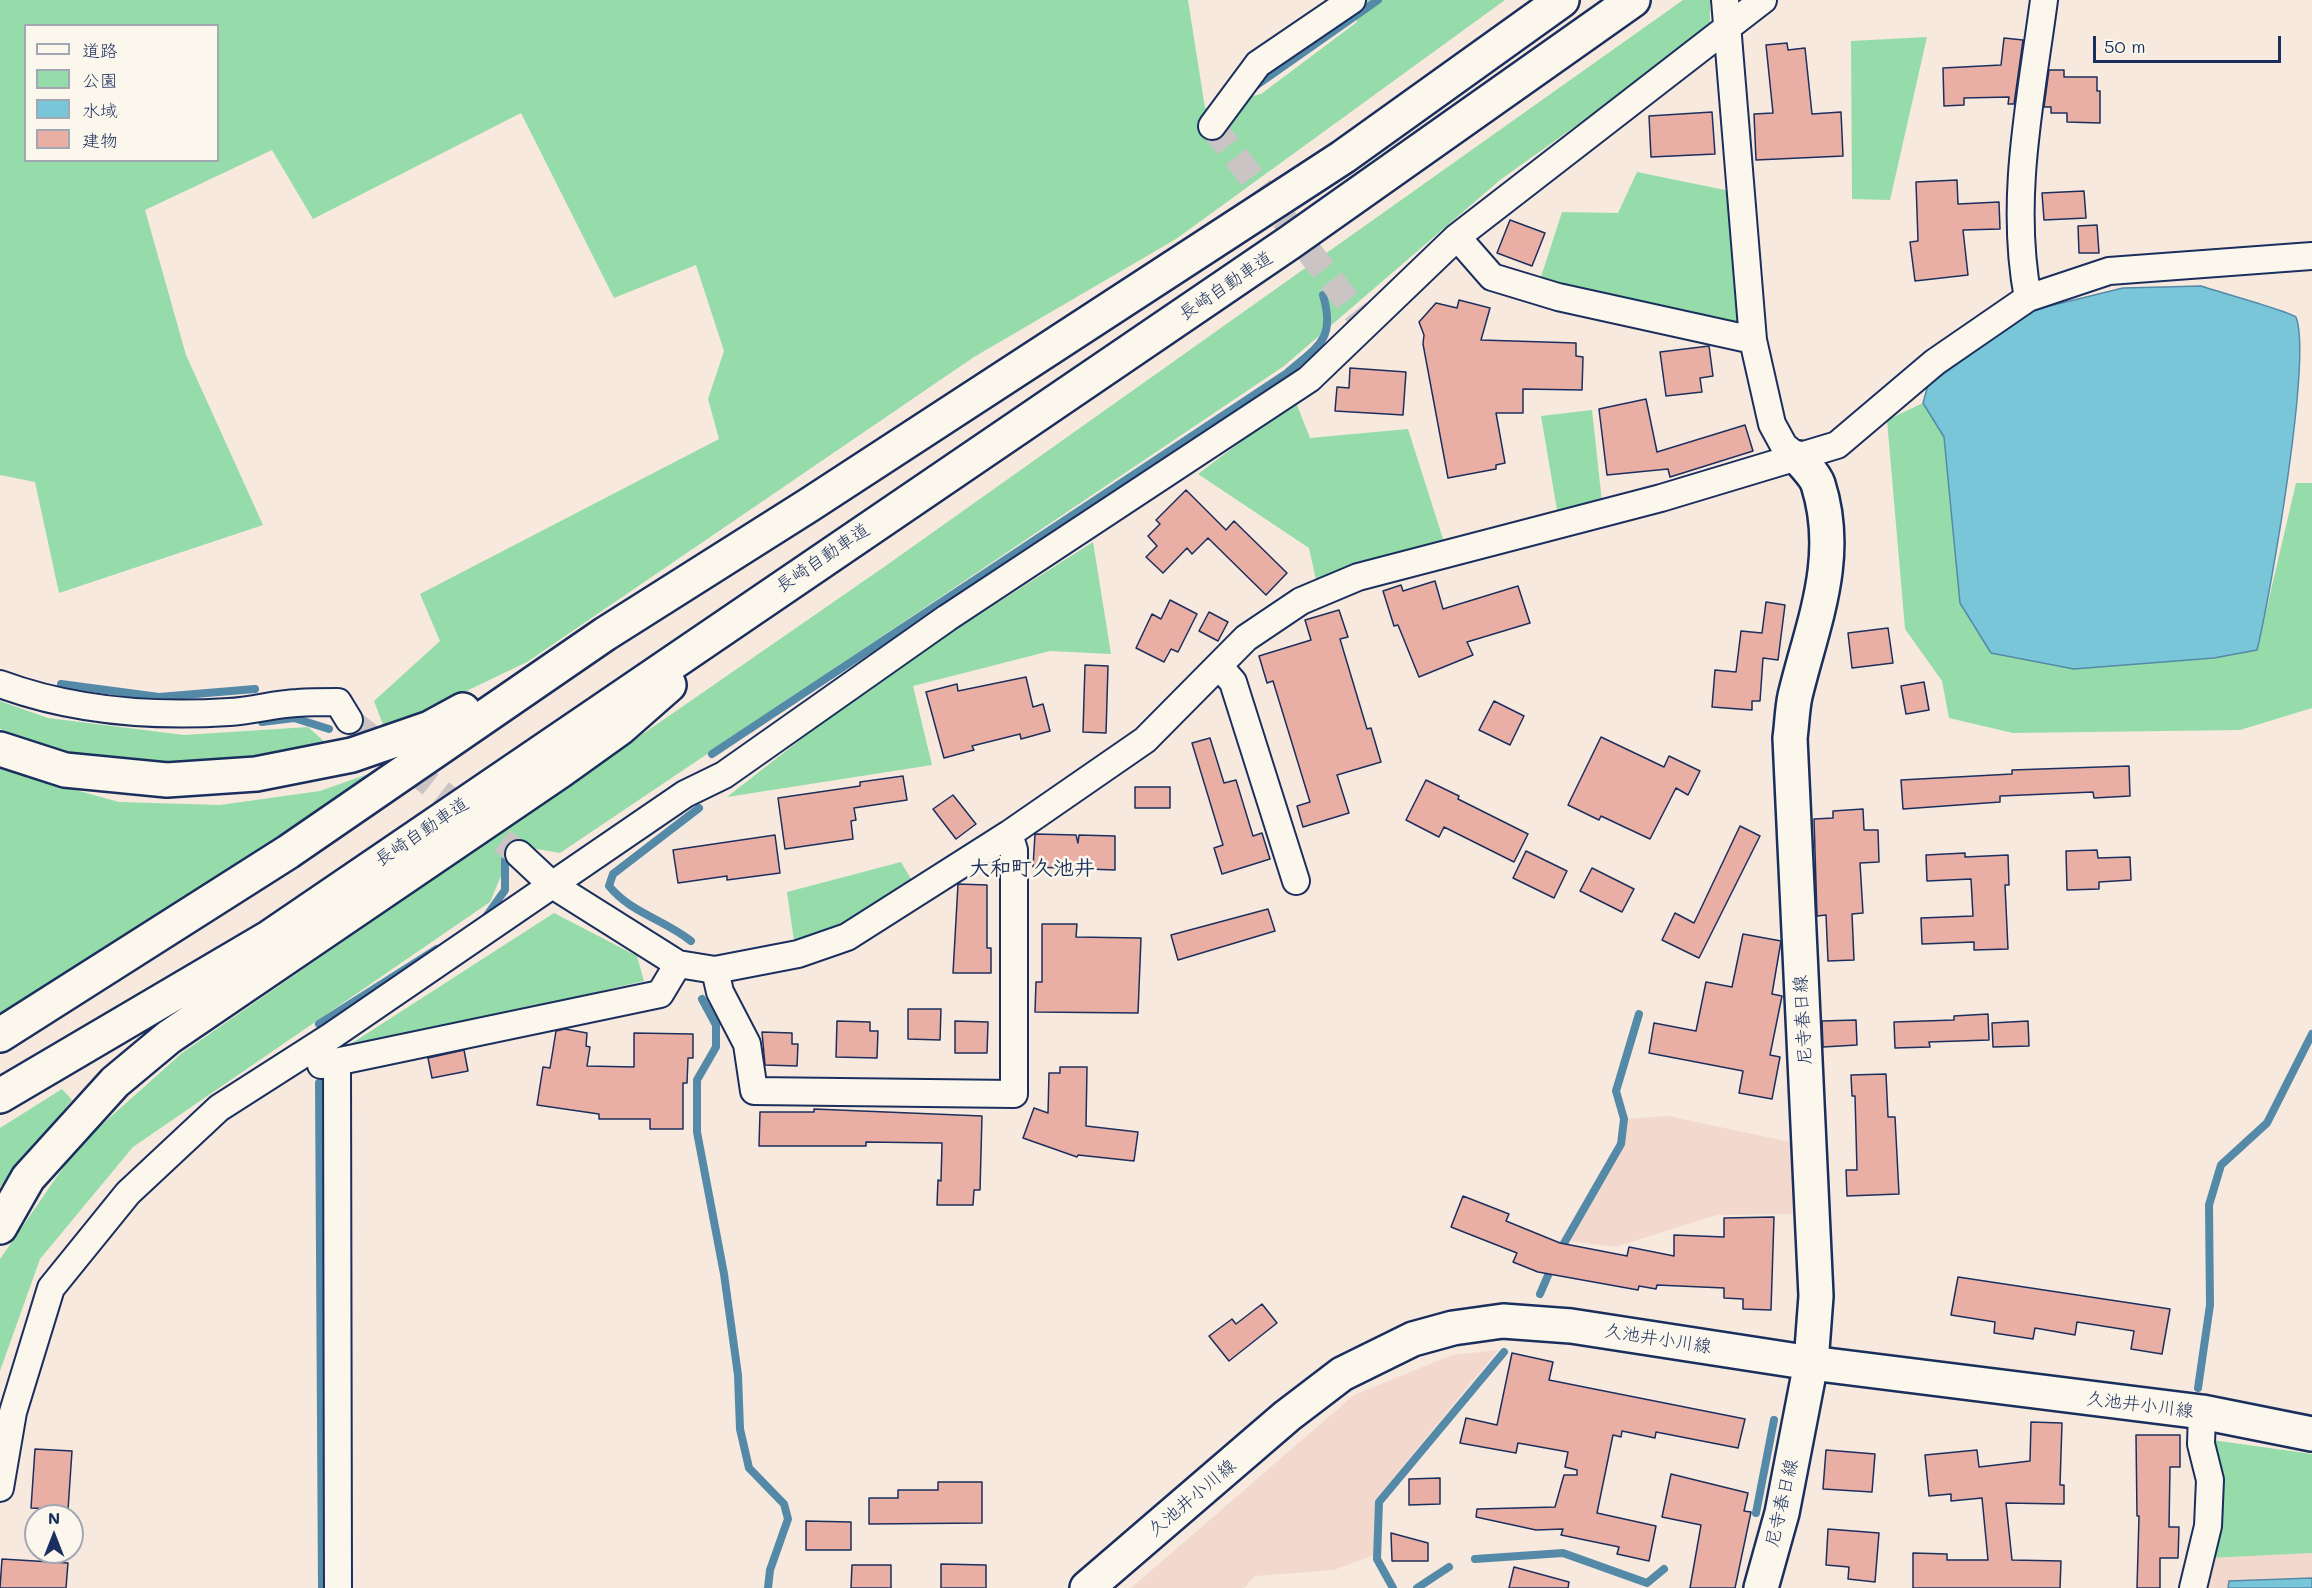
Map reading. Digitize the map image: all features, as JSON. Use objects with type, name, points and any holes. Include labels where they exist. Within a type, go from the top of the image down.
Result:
[{"type":"main road","points":[[0,1035],[288,852],[605,634],[809,505],[1343,157],[1562,0]]},
{"type":"main road","name":"長崎自動車道","points":[[0,1096],[270,937],[776,590],[1289,243],[1633,0]]},
{"type":"main road","name":"尼寺春日線","points":[[1761,1588],[1782,1513],[1811,1363],[1816,1296],[1790,738],[1795,697],[1813,636],[1828,562],[1825,516],[1818,482],[1799,458]]},
{"type":"main road","points":[[0,1227],[28,1178],[115,1082],[170,1037],[392,888],[620,728],[776,590]]},
{"type":"main road","points":[[0,749],[65,770],[167,780],[256,774],[352,755],[430,728],[605,634]]},
{"type":"main road","name":"久池井小川線","points":[[1087,1588],[1287,1416],[1333,1381],[1413,1339],[1453,1328],[1503,1321],[1571,1326],[1811,1363],[2202,1412],[2312,1434]]},
{"type":"street","points":[[1212,126],[1258,64],[1352,0]]},
{"type":"street","points":[[1725,0],[1753,340],[1772,424],[1784,446],[1799,458]]},
{"type":"street","points":[[0,1488],[13,1412],[51,1288],[128,1192],[219,1108],[685,794],[724,775],[947,618],[1309,379],[1457,237],[1763,0]]},
{"type":"street","points":[[2028,298],[2020,258],[2019,188],[2044,0]]},
{"type":"street","points":[[1457,237],[1492,277],[1558,297],[1753,340]]},
{"type":"street","points":[[519,854],[551,884],[678,964],[715,970],[798,954],[847,937],[1009,834],[1145,740],[1246,638],[1301,601],[1358,577],[1799,458],[1837,445],[1935,362],[2028,298],[2109,271],[2312,256]]},
{"type":"street","points":[[1219,666],[1233,682],[1296,881]]},
{"type":"street","points":[[0,684],[102,710],[172,715],[232,712],[296,703],[338,702],[349,720]]},
{"type":"street","points":[[715,970],[720,993],[747,1044],[754,1092],[1014,1094],[1014,850],[1009,834]]},
{"type":"street","points":[[280,1068],[337,1064],[660,994],[678,964]]},
{"type":"street","points":[[337,1064],[338,1588]]},
{"type":"street","points":[[2193,1588],[2208,1526],[2210,1480],[2201,1444],[2202,1412]]},
{"type":"shaded area","points":[[1668,1116],[1795,1143],[1799,1214],[1717,1215],[1615,1247],[1564,1240],[1621,1144],[1624,1119]]},
{"type":"shaded area","points":[[1498,1350],[1375,1500],[1374,1555],[1334,1570],[1255,1576],[1244,1588],[1131,1588],[1354,1395],[1452,1355]]},
{"type":"shaded area","points":[[2312,1544],[2312,1588],[2203,1588],[2210,1558],[2311,1553]]},
{"type":"green space","points":[[0,0],[1188,0],[1205,108],[1261,94],[1357,22],[1351,0],[1505,0],[1176,239],[974,357],[527,662],[385,730],[374,701],[440,641],[420,594],[719,439],[708,399],[724,351],[696,265],[614,298],[521,113],[313,219],[272,150],[145,210],[186,355],[263,525],[59,593],[35,482],[0,475]]},
{"type":"green space","points":[[1683,0],[1710,0],[1710,30],[1500,180],[1284,366],[560,853],[514,845],[490,902],[133,1147],[40,1259],[0,1371],[0,1259],[78,1146],[182,1053],[884,567]]},
{"type":"green space","points":[[1927,37],[1890,200],[1852,199],[1851,41]]},
{"type":"green space","points":[[1637,172],[1730,191],[1739,328],[1539,283],[1562,212],[1618,213]]},
{"type":"green space","points":[[1923,403],[1944,437],[1960,603],[2257,650],[2296,483],[2312,483],[2312,708],[2240,730],[2013,733],[1949,718],[1942,681],[1905,629],[1887,420]]},
{"type":"green space","points":[[1297,405],[1310,438],[1408,429],[1444,542],[1316,580],[1309,548],[1198,474],[1247,437]]},
{"type":"green space","points":[[1592,410],[1602,502],[1557,510],[1541,416]]},
{"type":"green space","points":[[1093,542],[1111,654],[1050,651],[913,686],[932,765],[727,797],[878,679]]},
{"type":"green space","points":[[0,701],[48,718],[184,735],[308,727],[335,751],[235,763],[93,760],[0,729]]},
{"type":"green space","points":[[416,757],[0,1016],[0,769],[119,802],[220,805],[320,791]]},
{"type":"green space","points":[[901,862],[914,884],[840,931],[794,941],[787,892]]},
{"type":"green space","points":[[554,913],[637,956],[644,981],[335,1054]]},
{"type":"green space","points":[[62,1089],[72,1100],[0,1187],[0,1128]]},
{"type":"green space","points":[[2212,1440],[2312,1454],[2312,1553],[2210,1558],[2222,1511]]},
{"type":"water","points":[[2201,286],[2296,317],[2299,341],[2299,378],[2288,477],[2257,650],[2214,658],[2074,669],[1991,653],[1960,603],[1944,437],[1923,403],[1928,385],[2033,310],[2123,288]]},
{"type":"water","points":[[2312,1578],[2312,1588],[2228,1588],[2229,1581]]},
{"type":"building","points":[[2004,38],[2023,40],[2014,104],[2008,104],[2009,97],[1964,98],[1964,105],[1944,106],[1943,68],[2001,65]]},
{"type":"building","points":[[1787,43],[1788,50],[1805,48],[1812,114],[1841,112],[1843,156],[1756,160],[1754,114],[1773,113],[1766,45]]},
{"type":"building","points":[[2049,70],[2064,70],[2064,77],[2097,77],[2097,91],[2100,91],[2100,123],[2067,122],[2067,113],[2051,113],[2051,107],[2044,107]]},
{"type":"building","points":[[1712,112],[1715,154],[1651,157],[1649,116]]},
{"type":"building","points":[[1957,180],[1958,204],[1999,202],[2000,229],[1963,230],[1968,275],[1915,281],[1910,242],[1918,241],[1916,182]]},
{"type":"building","points":[[2084,191],[2086,218],[2044,220],[2042,193]]},
{"type":"building","points":[[1510,220],[1545,233],[1532,266],[1497,253]]},
{"type":"building","points":[[2097,225],[2099,253],[2079,253],[2078,226]]},
{"type":"building","points":[[1459,300],[1490,308],[1481,340],[1576,343],[1576,356],[1583,357],[1582,390],[1523,389],[1523,413],[1496,413],[1505,463],[1496,465],[1496,469],[1448,478],[1423,344],[1424,335],[1419,322],[1436,303],[1457,308]]},
{"type":"building","points":[[1709,346],[1713,376],[1700,378],[1702,392],[1666,396],[1660,352]]},
{"type":"building","points":[[1350,368],[1406,372],[1403,415],[1335,411],[1337,387],[1349,388]]},
{"type":"building","points":[[1646,399],[1657,452],[1745,425],[1753,451],[1670,477],[1668,469],[1607,475],[1599,409]]},
{"type":"building","points":[[1186,490],[1226,530],[1234,521],[1287,573],[1266,595],[1208,538],[1192,554],[1187,548],[1163,573],[1146,557],[1157,546],[1148,536],[1160,524],[1156,520]]},
{"type":"building","points":[[1435,581],[1443,609],[1518,586],[1530,623],[1467,642],[1473,655],[1419,677],[1398,625],[1394,626],[1383,591],[1401,585],[1403,591]]},
{"type":"building","points":[[1170,600],[1197,614],[1178,652],[1171,649],[1164,662],[1136,648],[1152,614],[1161,619]]},
{"type":"building","points":[[1766,602],[1785,605],[1778,660],[1763,658],[1760,701],[1752,701],[1752,710],[1712,707],[1715,670],[1736,672],[1741,631],[1762,633]]},
{"type":"building","points":[[1339,610],[1348,637],[1340,639],[1367,729],[1371,728],[1381,762],[1337,775],[1349,813],[1303,827],[1297,806],[1310,802],[1273,681],[1267,683],[1259,656],[1311,640],[1305,620]]},
{"type":"building","points":[[1209,612],[1228,622],[1218,641],[1199,631]]},
{"type":"building","points":[[1888,628],[1893,663],[1852,668],[1848,633]]},
{"type":"building","points":[[1085,665],[1108,666],[1106,733],[1083,732]]},
{"type":"building","points":[[1026,677],[1033,707],[1043,704],[1050,731],[1021,739],[1020,734],[972,746],[974,750],[944,758],[926,692],[957,684],[958,691]]},
{"type":"building","points":[[1924,682],[1929,710],[1906,714],[1901,686]]},
{"type":"building","points":[[1494,701],[1524,716],[1510,745],[1479,730]]},
{"type":"building","points":[[1601,737],[1664,767],[1669,756],[1700,771],[1688,795],[1676,788],[1650,839],[1601,816],[1599,820],[1568,805]]},
{"type":"building","points":[[1210,738],[1224,783],[1236,780],[1253,836],[1262,833],[1270,859],[1222,874],[1214,848],[1223,845],[1192,743]]},
{"type":"building","points":[[2129,766],[2130,796],[2094,798],[2093,792],[2000,796],[2000,802],[1903,809],[1901,780],[2012,774],[2012,770]]},
{"type":"building","points":[[903,776],[907,800],[854,808],[856,820],[851,821],[853,839],[785,849],[778,798],[860,786],[860,782]]},
{"type":"building","points":[[1426,780],[1459,796],[1458,799],[1528,834],[1514,862],[1444,827],[1439,837],[1406,820]]},
{"type":"building","points":[[1135,787],[1170,787],[1170,808],[1135,808]]},
{"type":"building","points":[[953,795],[976,824],[956,839],[933,809]]},
{"type":"building","points":[[1863,809],[1864,830],[1878,830],[1879,862],[1860,863],[1863,913],[1852,914],[1854,960],[1828,961],[1826,915],[1817,916],[1814,819],[1833,818],[1833,811]]},
{"type":"building","points":[[1740,826],[1760,836],[1699,958],[1662,940],[1675,913],[1694,923]]},
{"type":"building","points":[[1035,834],[1076,835],[1078,843],[1079,835],[1115,836],[1115,870],[1033,867]]},
{"type":"building","points":[[775,835],[780,873],[727,880],[727,876],[678,883],[673,850]]},
{"type":"building","points":[[2097,850],[2098,858],[2130,857],[2131,880],[2099,882],[2099,889],[2067,890],[2066,851]]},
{"type":"building","points":[[1526,851],[1567,871],[1554,898],[1513,878]]},
{"type":"building","points":[[1965,853],[1965,857],[2008,855],[2009,885],[2005,885],[2008,949],[1974,950],[1974,942],[1922,944],[1921,918],[1973,916],[1971,879],[1927,881],[1926,855]]},
{"type":"building","points":[[1592,868],[1634,889],[1622,912],[1580,891]]},
{"type":"building","points":[[958,884],[987,885],[987,948],[991,948],[991,973],[953,973]]},
{"type":"building","points":[[1268,909],[1275,931],[1178,960],[1171,935]]},
{"type":"building","points":[[1042,924],[1077,924],[1076,937],[1141,938],[1138,1013],[1035,1012],[1036,982],[1042,982]]},
{"type":"building","points":[[1743,934],[1781,941],[1772,994],[1782,996],[1770,1055],[1780,1057],[1772,1099],[1739,1093],[1743,1071],[1649,1053],[1654,1023],[1696,1031],[1706,982],[1732,987]]},
{"type":"building","points":[[908,1009],[941,1009],[940,1040],[908,1039]]},
{"type":"building","points":[[1988,1014],[1989,1040],[1929,1042],[1930,1047],[1895,1048],[1894,1022],[1954,1020],[1954,1016]]},
{"type":"building","points":[[1856,1020],[1857,1045],[1823,1047],[1822,1021]]},
{"type":"building","points":[[837,1021],[870,1022],[870,1031],[878,1031],[877,1058],[836,1057]]},
{"type":"building","points":[[955,1021],[988,1022],[987,1053],[955,1053]]},
{"type":"building","points":[[2028,1021],[2029,1046],[1993,1047],[1992,1023]]},
{"type":"building","points":[[565,1029],[587,1033],[586,1046],[590,1047],[587,1066],[634,1067],[634,1033],[693,1034],[693,1058],[688,1058],[687,1083],[683,1083],[683,1129],[650,1129],[650,1119],[599,1119],[599,1114],[537,1105],[543,1067],[550,1068],[556,1031]]},
{"type":"building","points":[[762,1032],[792,1033],[792,1044],[798,1044],[797,1066],[765,1065]]},
{"type":"building","points":[[464,1050],[468,1071],[432,1078],[428,1058]]},
{"type":"building","points":[[1060,1067],[1087,1067],[1086,1126],[1138,1132],[1134,1161],[1078,1155],[1077,1157],[1023,1138],[1034,1108],[1048,1113],[1049,1073],[1060,1073]]},
{"type":"building","points":[[1886,1074],[1888,1117],[1895,1117],[1899,1194],[1847,1196],[1846,1170],[1857,1170],[1855,1096],[1852,1096],[1851,1075]]},
{"type":"building","points":[[814,1109],[982,1116],[980,1190],[974,1190],[973,1205],[937,1205],[938,1180],[941,1181],[942,1143],[866,1142],[866,1146],[759,1146],[760,1112],[814,1112]]},
{"type":"building","points":[[1463,1196],[1509,1214],[1506,1221],[1560,1243],[1627,1256],[1629,1247],[1674,1256],[1674,1235],[1724,1237],[1724,1218],[1774,1217],[1771,1310],[1743,1309],[1743,1299],[1724,1298],[1724,1288],[1657,1285],[1656,1289],[1639,1286],[1638,1290],[1538,1272],[1513,1262],[1517,1253],[1451,1227]]},
{"type":"building","points":[[1958,1277],[2170,1309],[2162,1354],[2131,1349],[2134,1331],[2077,1322],[2075,1335],[2035,1328],[2033,1339],[1994,1333],[1995,1322],[1951,1315]]},
{"type":"building","points":[[1262,1304],[1277,1323],[1229,1361],[1209,1336],[1232,1319],[1236,1324]]},
{"type":"building","points":[[1512,1353],[1553,1362],[1549,1380],[1745,1419],[1738,1448],[1656,1432],[1655,1438],[1622,1431],[1621,1437],[1613,1435],[1597,1513],[1656,1526],[1649,1561],[1617,1554],[1619,1547],[1561,1535],[1563,1529],[1536,1530],[1476,1517],[1477,1509],[1555,1507],[1564,1475],[1577,1475],[1577,1470],[1565,1467],[1568,1452],[1518,1443],[1516,1453],[1460,1443],[1466,1418],[1497,1425]]},
{"type":"building","points":[[2031,1422],[2062,1423],[2060,1485],[2064,1485],[2064,1504],[2006,1503],[2012,1560],[2061,1561],[2060,1588],[1913,1588],[1913,1553],[1947,1554],[1947,1560],[1988,1560],[1982,1498],[1951,1501],[1951,1494],[1929,1496],[1925,1455],[1977,1450],[1979,1467],[2030,1461]]},
{"type":"building","points":[[2136,1435],[2180,1435],[2180,1467],[2170,1467],[2169,1527],[2179,1527],[2178,1558],[2160,1558],[2160,1588],[2137,1588],[2139,1516],[2137,1516]]},
{"type":"building","points":[[35,1449],[72,1451],[68,1504],[31,1504]]},
{"type":"building","points":[[1826,1450],[1875,1454],[1872,1492],[1823,1489]]},
{"type":"building","points":[[1671,1474],[1748,1493],[1744,1511],[1751,1512],[1735,1588],[1690,1588],[1701,1525],[1662,1517]]},
{"type":"building","points":[[1440,1478],[1440,1504],[1409,1505],[1409,1479]]},
{"type":"building","points":[[938,1482],[982,1482],[982,1523],[869,1524],[869,1498],[898,1498],[898,1490],[938,1490]]},
{"type":"building","points":[[806,1521],[851,1522],[851,1550],[806,1550]]},
{"type":"building","points":[[1828,1529],[1879,1533],[1875,1582],[1848,1579],[1849,1567],[1826,1565]]},
{"type":"building","points":[[1391,1533],[1428,1543],[1428,1561],[1392,1561]]},
{"type":"building","points":[[2,1559],[24,1560],[24,1564],[68,1564],[66,1588],[0,1588]]},
{"type":"building","points":[[941,1564],[986,1565],[986,1588],[941,1588]]},
{"type":"building","points":[[852,1565],[891,1565],[891,1588],[851,1588]]},
{"type":"building","points":[[1514,1567],[1569,1582],[1568,1588],[1509,1588]]},
{"type":"waterway","points":[[1254,87],[1378,0]]},
{"type":"waterway","points":[[712,754],[1287,373],[1322,341],[1327,322],[1323,295]]},
{"type":"waterway","points":[[61,684],[159,697],[255,689]]},
{"type":"waterway","points":[[262,722],[294,718],[329,729]]},
{"type":"waterway","points":[[691,941],[627,903],[609,886],[613,874],[699,808]]},
{"type":"waterway","points":[[485,918],[505,890],[505,860]]},
{"type":"waterway","points":[[319,1024],[437,949]]},
{"type":"waterway","points":[[702,999],[716,1025],[716,1047],[697,1080],[697,1132],[724,1274],[738,1375],[740,1429],[749,1468],[784,1504],[788,1519],[770,1570],[768,1588]]},
{"type":"waterway","points":[[1559,1252],[1621,1144],[1624,1119],[1616,1091],[1639,1014]]},
{"type":"waterway","points":[[2198,1388],[2210,1305],[2209,1205],[2221,1165],[2267,1123],[2312,1034]]},
{"type":"waterway","points":[[319,1083],[322,1588]]},
{"type":"waterway","points":[[1540,1294],[1552,1266]]},
{"type":"waterway","points":[[1393,1588],[1377,1559],[1379,1502],[1504,1352]]},
{"type":"waterway","points":[[1756,1513],[1774,1420]]},
{"type":"waterway","points":[[1475,1559],[1563,1553],[1647,1583],[1664,1569]]},
{"type":"waterway","points":[[1417,1588],[1449,1567]]},
{"type":"tunnel","points":[[1212,126],[1366,325]]},
{"type":"tunnel","points":[[349,720],[519,854]]},
{"type":"district","name":"大和町久池井","points":[[1032,869]]}]
